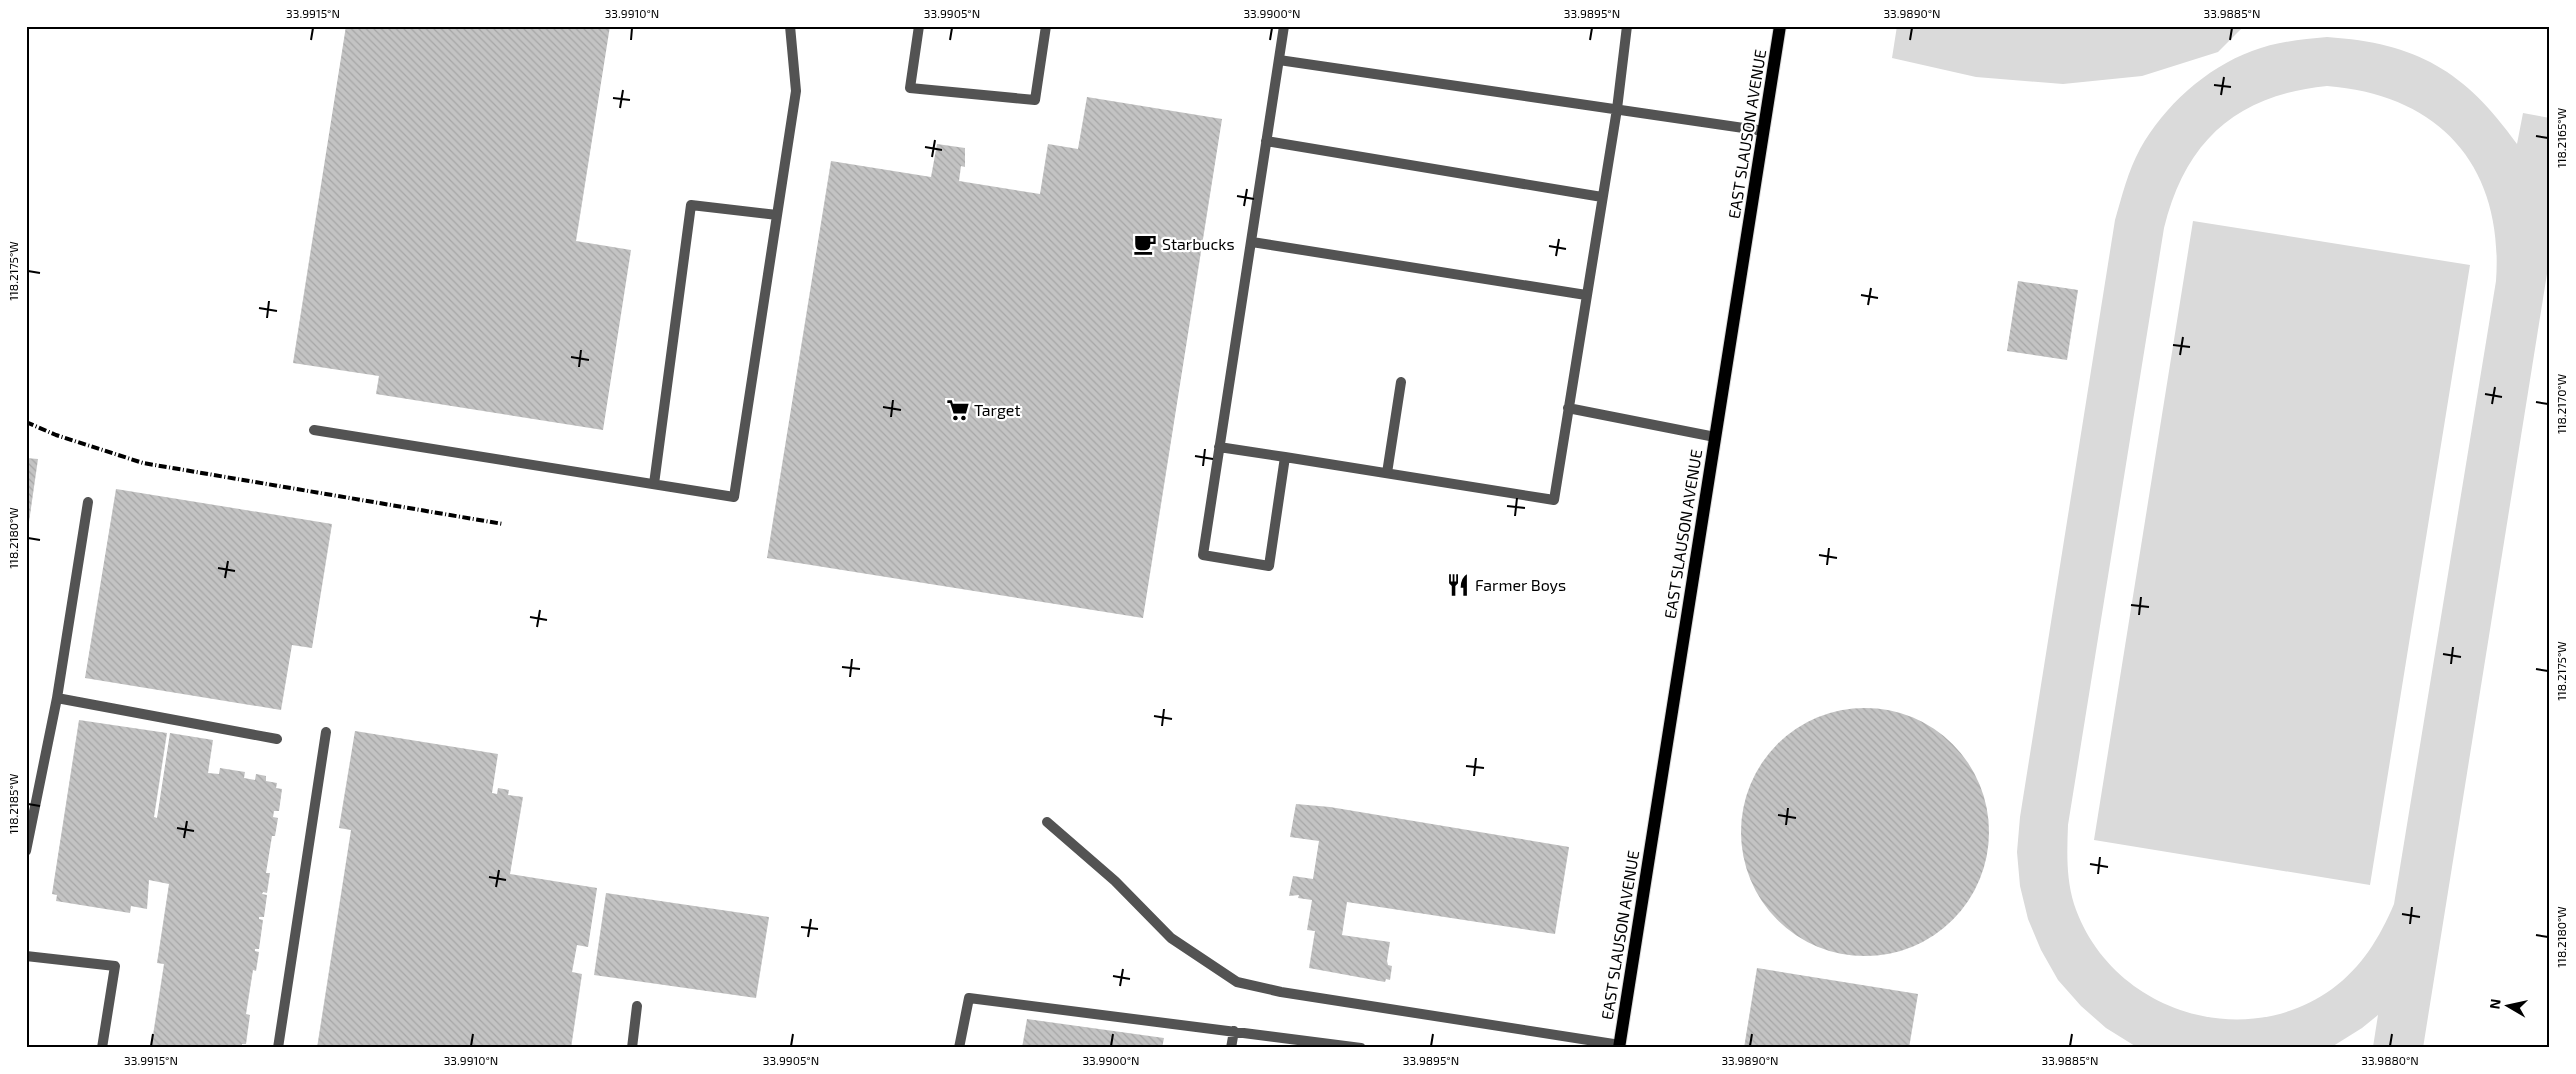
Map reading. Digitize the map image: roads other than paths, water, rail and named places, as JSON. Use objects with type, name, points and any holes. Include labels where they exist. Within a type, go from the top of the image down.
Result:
[{"type":"main road","name":"EAST SLAUSON AVENUE","points":[[1619,1046],[1780,26]]},
{"type":"lane","points":[[314,430],[734,497],[796,91],[790,26]]},
{"type":"lane","points":[[920,26],[910,88],[1035,100],[1046,26]]},
{"type":"lane","points":[[1284,26],[1203,555],[1269,566],[1285,457]]},
{"type":"lane","points":[[1219,447],[1554,500],[1617,109],[1627,26]]},
{"type":"lane","points":[[1279,60],[1764,131]]},
{"type":"lane","points":[[1266,141],[1602,197]]},
{"type":"lane","points":[[654,484],[691,205],[777,215]]},
{"type":"lane","points":[[1252,242],[1586,295]]},
{"type":"lane","points":[[1387,473],[1401,382]]},
{"type":"lane","points":[[1568,408],[1715,437]]},
{"type":"lane","points":[[26,851],[57,698],[88,502]]},
{"type":"lane","points":[[57,698],[277,739]]},
{"type":"lane","points":[[278,1048],[326,732]]},
{"type":"lane","points":[[1047,822],[1114,881],[1171,938],[1237,982],[1280,992],[1619,1046]]},
{"type":"lane","points":[[26,956],[115,966],[102,1048]]},
{"type":"lane","points":[[959,1048],[970,998],[1361,1048]]},
{"type":"lane","points":[[632,1048],[637,1006]]},
{"type":"lane","points":[[1231,1048],[1234,1031]]},
{"type":"railway","points":[[26,422],[56,435],[143,463],[503,524]]},
{"type":"place","name":"Starbucks","points":[[1145,244]]},
{"type":"place","name":"Target","points":[[958,410]]},
{"type":"place","name":"Farmer Boys","points":[[1458,585]]}]
